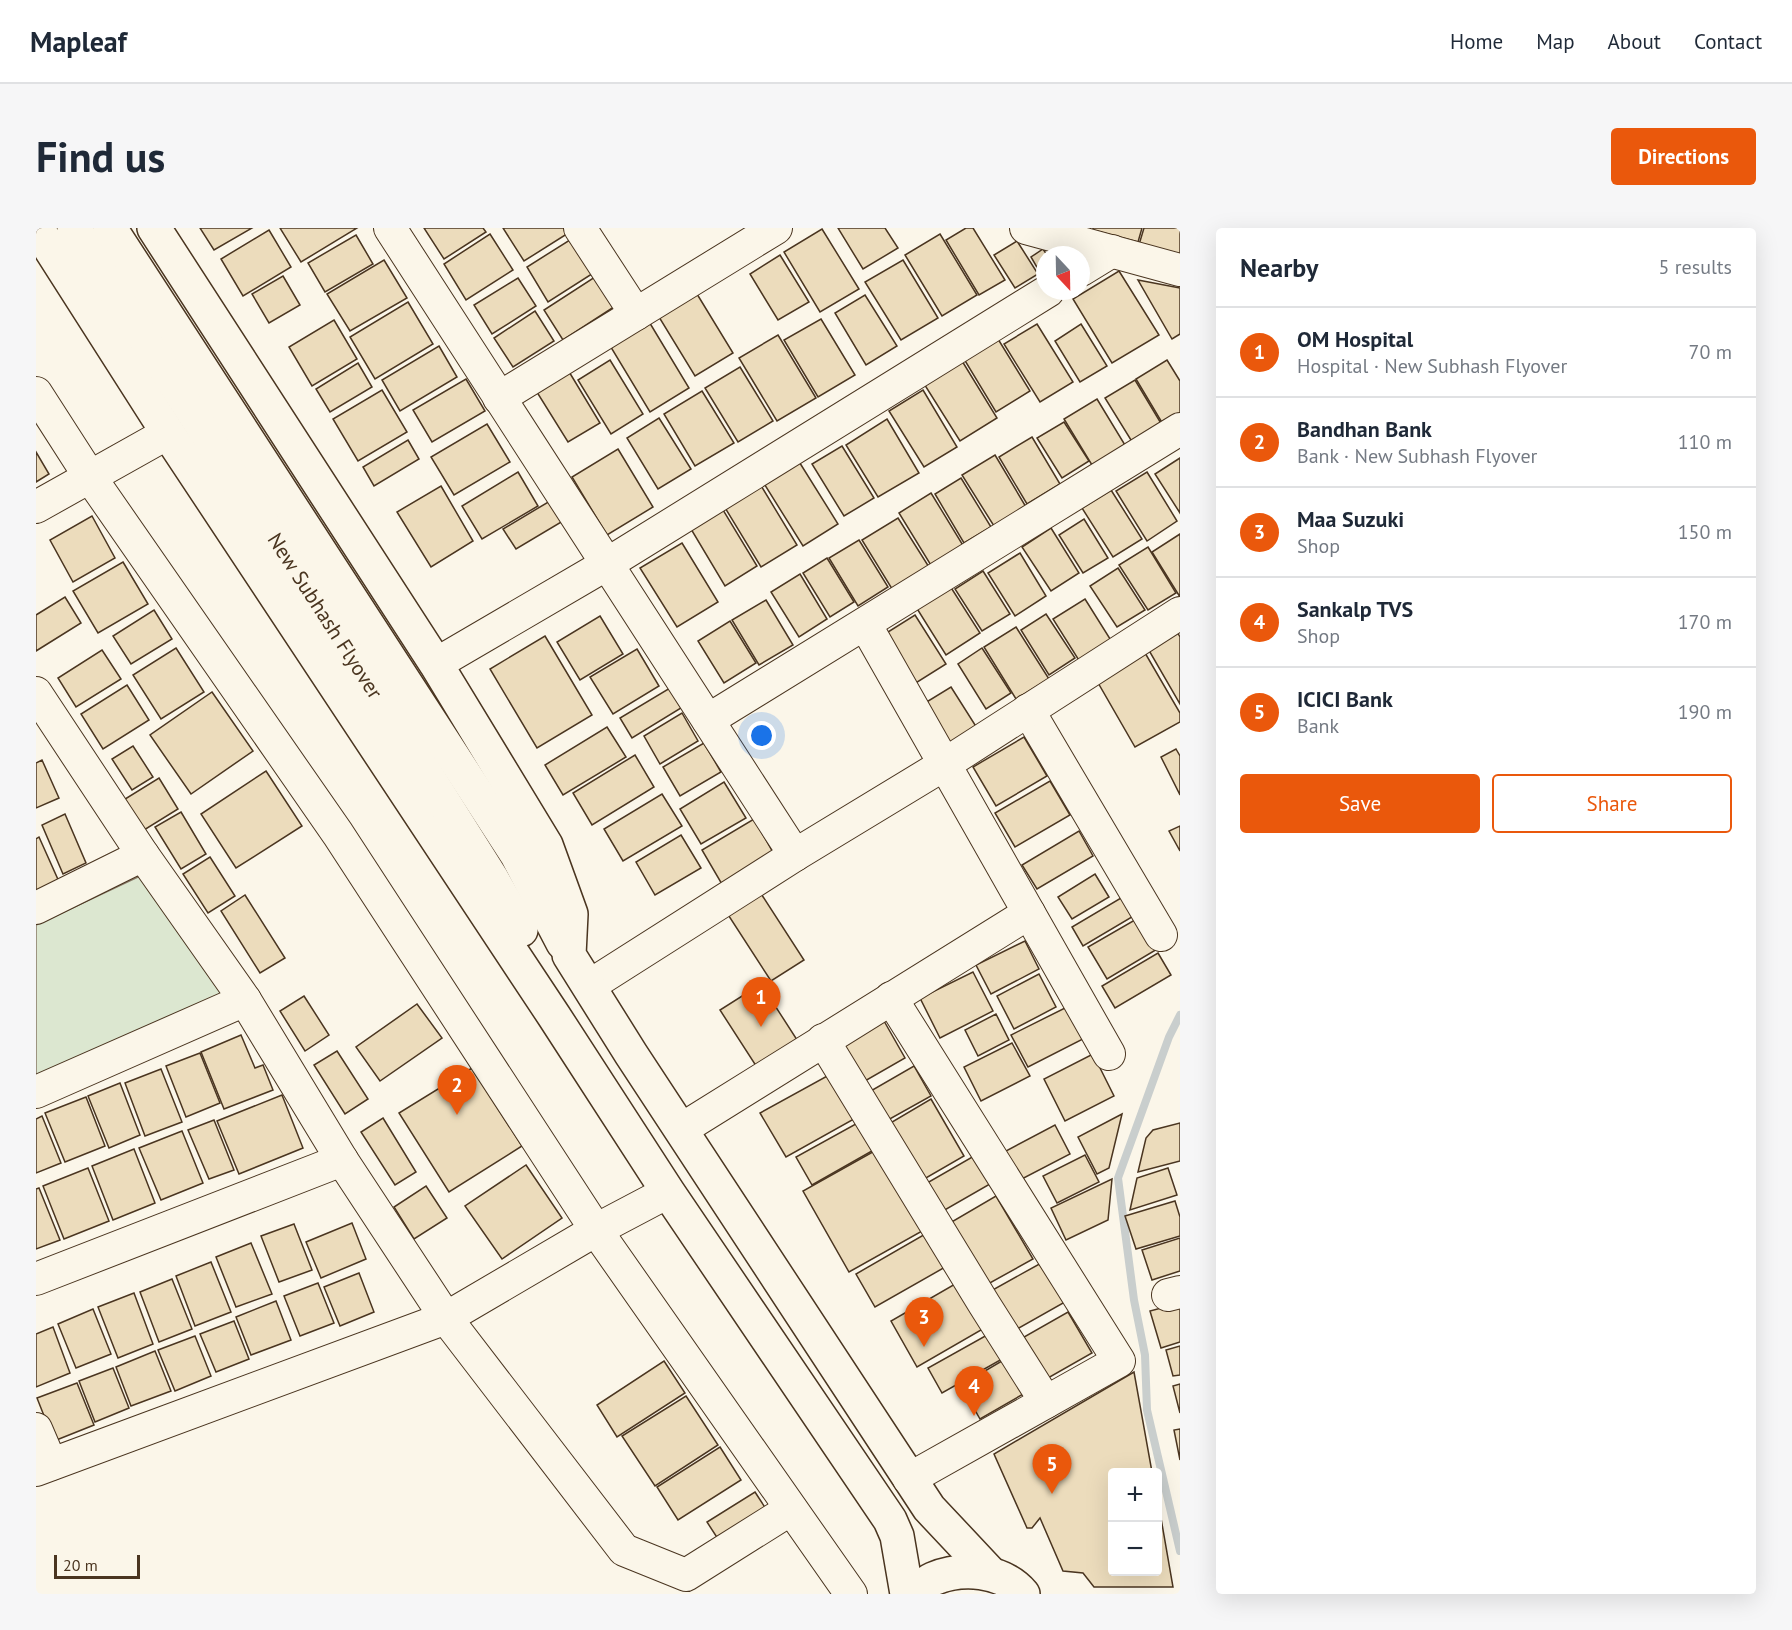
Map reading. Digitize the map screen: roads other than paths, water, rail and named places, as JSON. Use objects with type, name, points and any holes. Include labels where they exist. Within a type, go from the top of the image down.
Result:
[{"type":"main road","points":[[36,228],[168,433],[668,1192],[890,1520],[897,1536],[907,1594]]},
{"type":"main road","name":"New Subhash Flyover","points":[[74,228],[491,877],[536,956],[554,1016]]},
{"type":"main road","name":"New Subhash Flyover","points":[[110,228],[517,855],[569,955],[631,1054],[909,1479],[929,1508],[991,1574]]},
{"type":"main road","points":[[154,228],[436,664],[546,845],[571,914],[569,955]]},
{"type":"main road","points":[[914,1594],[932,1580],[961,1571],[991,1574],[1018,1588],[1023,1594]]},
{"type":"street","points":[[390,228],[795,855]]},
{"type":"street","points":[[580,228],[636,314]]},
{"type":"street","points":[[499,398],[776,228]]},
{"type":"street","points":[[1026,228],[1180,270]]},
{"type":"street","points":[[1090,264],[1112,251]]},
{"type":"street","points":[[436,664],[607,564],[1036,298]]},
{"type":"street","points":[[36,393],[90,477],[338,834],[596,1230],[851,1594]]},
{"type":"street","points":[[708,720],[1180,429]]},
{"type":"street","points":[[36,507],[168,433]]},
{"type":"street","points":[[589,986],[795,855],[945,764],[1180,613]]},
{"type":"street","points":[[865,624],[1109,1054]]},
{"type":"street","points":[[1028,710],[1161,935]]},
{"type":"street","points":[[41,712],[245,1000],[342,1160],[446,1318],[624,1550],[686,1575],[791,1509]]},
{"type":"street","points":[[36,908],[143,855]]},
{"type":"street","points":[[682,1130],[1029,913]]},
{"type":"street","points":[[891,998],[1119,1361],[909,1479]]},
{"type":"street","points":[[36,1092],[245,1000]]},
{"type":"street","points":[[823,1040],[1046,1402]]},
{"type":"street","points":[[36,1279],[342,1160]]},
{"type":"street","points":[[36,1429],[44,1467],[446,1318],[596,1230],[668,1192]]},
{"type":"waterway","points":[[1180,1015],[1169,1037],[1118,1178],[1134,1300],[1145,1355],[1147,1410],[1180,1551]]},
{"type":"place","name":"OM Hospital","points":[[761,1027]]},
{"type":"place","name":"Bandhan Bank","points":[[457,1115]]},
{"type":"place","name":"Maa Suzuki","points":[[924,1347]]},
{"type":"place","name":"Sankalp TVS","points":[[974,1416]]},
{"type":"place","name":"ICICI Bank","points":[[1052,1494]]}]
